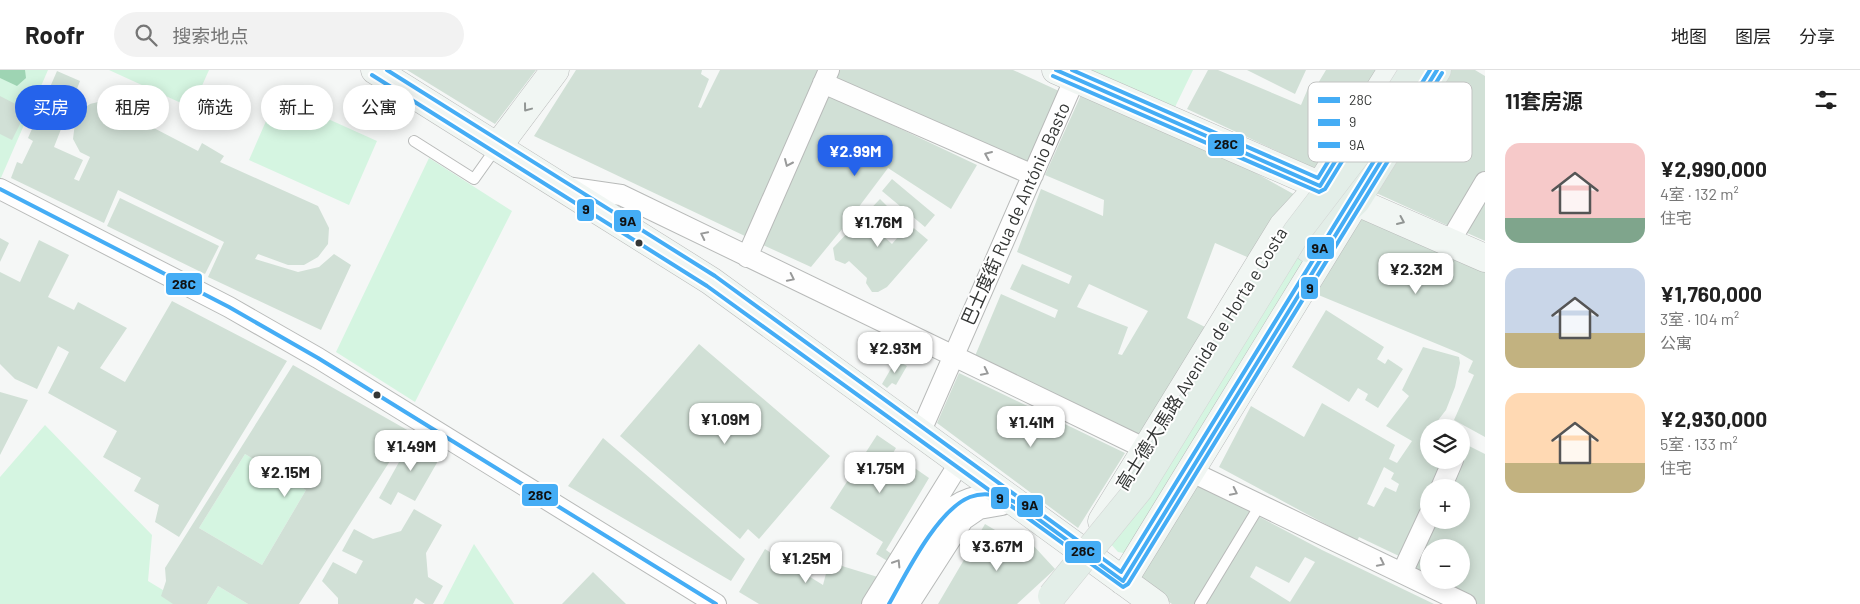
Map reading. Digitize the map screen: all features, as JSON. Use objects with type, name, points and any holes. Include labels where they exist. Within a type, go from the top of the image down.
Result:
[{"type":"main road","points":[[498,146],[555,70]]},
{"type":"main road","name":"高士德大馬路 Avenida de Horta e Costa","points":[[1385,82],[1392,70]]},
{"type":"main road","points":[[1406,82],[1414,70]]},
{"type":"main road","points":[[1430,82],[1437,70]]},
{"type":"main road","points":[[383,72],[711,281],[1155,604]]},
{"type":"main road","points":[[1066,74],[1485,258]]},
{"type":"main road","name":"高士德大馬路 Avenida de Horta e Costa","points":[[1083,552],[1283,226],[1320,186],[1335,162]]},
{"type":"main road","points":[[1047,600],[1139,488],[1297,232],[1350,162]]},
{"type":"main road","points":[[1123,581],[1381,162]]},
{"type":"main road","points":[[1047,600],[1112,543],[1153,496],[1308,248],[1318,236],[1356,202]]},
{"type":"street","name":"巴士度街 Rua de António Basto","points":[[920,433],[1033,175],[1066,74]]},
{"type":"street","points":[[747,257],[826,77],[1033,175]]},
{"type":"street","points":[[1449,243],[1485,182]]},
{"type":"street","points":[[560,186],[621,196],[1146,449]]},
{"type":"street","points":[[0,189],[229,307],[318,358],[716,604]]},
{"type":"street","points":[[872,604],[960,462]]},
{"type":"street","points":[[1190,471],[1466,604]]},
{"type":"street","points":[[888,604],[942,518],[956,505],[983,495],[1002,497],[1020,506]]},
{"type":"street","points":[[909,604],[956,528],[970,514],[997,505],[1020,506]]},
{"type":"street","points":[[1402,574],[1423,529]]},
{"type":"lane","points":[[414,141],[474,179],[498,146]]},
{"type":"lane","points":[[1200,604],[1260,505]]},
{"type":"shaded area","points":[[0,70],[48,70],[41,85],[15,85],[15,130],[22,130],[0,180]]},
{"type":"shaded area","points":[[0,70],[25,70],[26,78],[18,85],[0,78]]},
{"type":"shaded area","points":[[109,70],[209,70],[202,85],[179,85],[179,102],[169,97],[169,85],[142,85]]},
{"type":"shaded area","points":[[1090,70],[1193,70],[1175,107]]},
{"type":"shaded area","points":[[333,121],[343,126],[343,130],[353,130],[377,141],[349,205],[249,160],[262,130],[333,130]]},
{"type":"shaded area","points":[[429,158],[512,211],[415,402],[336,352]]},
{"type":"shaded area","points":[[1314,204],[1320,236],[1129,554],[1118,552],[1109,542]]},
{"type":"shaded area","points":[[45,425],[152,535],[148,581],[186,604],[0,604],[0,477]]},
{"type":"shaded area","points":[[245,454],[306,490],[262,565],[199,528]]},
{"type":"shaded area","points":[[474,544],[514,604],[443,604]]},
{"type":"shaded area","points":[[218,586],[248,604],[207,604]]},
{"type":"building","points":[[407,70],[536,70],[495,124]]},
{"type":"building","points":[[576,70],[702,70],[701,74],[709,79],[698,107],[701,108],[720,70],[819,70],[747,237],[534,136]]},
{"type":"building","points":[[839,70],[1013,70],[1059,91],[1027,163],[835,80]]},
{"type":"building","points":[[1208,70],[1218,70],[1301,105],[1308,88],[1308,162],[1333,162],[1326,174],[1187,109]]},
{"type":"building","points":[[1247,70],[1306,70],[1295,94]]},
{"type":"building","points":[[1326,70],[1386,70],[1379,82],[1319,82]]},
{"type":"building","points":[[1450,70],[1475,70],[1485,76],[1485,172],[1483,171],[1453,228],[1374,192],[1393,162],[1472,162],[1472,82],[1443,82]]},
{"type":"building","points":[[57,71],[80,81],[78,85],[51,85]]},
{"type":"building","points":[[829,95],[977,165],[951,209],[888,168],[811,267],[763,245]]},
{"type":"building","points":[[1081,95],[1252,171],[1297,196],[1254,260],[1215,243],[1187,318],[1207,328],[1142,437],[975,356],[1001,294],[1055,318],[1058,310],[1010,289],[1022,264],[1069,284],[1072,276],[1017,252],[1041,189],[1103,216],[1104,200],[1045,175]],"holes":[[[1089,284],[1148,311],[1122,355],[1118,354],[1128,327],[1077,307]]]},
{"type":"building","points":[[0,96],[15,104],[15,130],[17,130],[12,140],[0,134]]},
{"type":"building","points":[[97,102],[97,130],[158,130],[198,151],[202,143],[224,156],[220,162],[318,206],[329,228],[328,244],[318,257],[304,265],[288,265],[258,254],[255,259],[298,272],[319,267],[334,254],[351,265],[321,330],[208,277],[224,242],[118,190],[104,223],[11,178],[17,162],[22,164],[33,141],[28,138],[31,130],[61,130],[54,147],[83,160],[74,179],[79,181],[90,157],[80,152],[73,139],[74,130],[87,130],[87,106]]},
{"type":"building","points":[[892,179],[935,215],[925,227],[882,191]]},
{"type":"building","points":[[1485,190],[1485,241],[1465,232]]},
{"type":"building","points":[[120,198],[219,246],[205,274],[107,226]]},
{"type":"building","points":[[880,199],[895,214],[879,232],[892,244],[909,224],[928,240],[887,287],[878,292],[872,292],[866,283],[867,278],[849,261],[845,264],[835,260],[833,248]]},
{"type":"building","points":[[1361,210],[1485,265],[1485,437],[1470,429],[1470,419],[1454,419],[1474,375],[1468,372],[1473,361],[1459,353],[1316,294]]},
{"type":"building","points":[[0,238],[9,243],[0,262]]},
{"type":"building","points":[[39,240],[69,255],[48,297],[74,310],[78,302],[127,328],[100,368],[125,382],[172,301],[287,361],[179,537],[155,522],[159,505],[134,491],[141,478],[103,457],[117,431],[48,393],[69,352],[58,346],[37,389],[15,379],[0,364],[0,272],[20,282]]},
{"type":"building","points":[[1326,310],[1384,347],[1377,359],[1385,364],[1388,359],[1403,369],[1378,408],[1365,400],[1368,394],[1358,388],[1349,402],[1292,367]]},
{"type":"building","points":[[699,344],[830,456],[759,539],[748,529],[740,539],[620,436]]},
{"type":"building","points":[[1423,347],[1459,357],[1460,363],[1455,387],[1446,410],[1439,419],[1420,419],[1420,469],[1439,469],[1434,479],[1420,479],[1420,510],[1399,556],[1359,537],[1357,541],[1219,467],[1251,406],[1304,437],[1322,403],[1395,445],[1389,459],[1397,463],[1412,441],[1386,426],[1409,396],[1402,390]],"holes":[[[1384,467],[1394,473],[1391,479],[1399,484],[1396,492],[1385,487],[1374,507],[1367,504]]]},
{"type":"building","points":[[896,360],[907,366],[896,385],[892,383],[887,388],[882,384]]},
{"type":"building","points":[[293,365],[409,431],[299,604],[248,604],[218,586],[207,604],[173,604],[161,596],[166,581],[165,568]],"holes":[[[245,454],[306,490],[262,565],[199,528]]]},
{"type":"building","points":[[959,373],[1125,453],[1078,528],[937,423]]},
{"type":"building","points":[[0,392],[28,400],[0,455]]},
{"type":"building","points":[[877,435],[896,448],[893,453],[929,478],[886,550],[893,555],[889,562],[876,554],[883,542],[830,508]]},
{"type":"building","points":[[413,437],[442,454],[415,501],[398,492],[391,505],[379,498]]},
{"type":"building","points":[[603,438],[745,559],[731,581],[568,486]]},
{"type":"building","points":[[1470,446],[1485,454],[1485,604],[1477,604],[1448,589],[1470,589],[1470,539],[1428,539],[1431,529],[1470,529],[1470,479],[1452,479],[1458,469],[1470,469]]},
{"type":"building","points":[[1188,479],[1322,550],[1434,604],[1172,604],[1130,574]],"holes":[[[1305,557],[1315,562],[1290,602],[1250,577],[1256,566],[1289,583]]]},
{"type":"building","points":[[414,509],[442,525],[426,553],[428,577],[443,586],[433,604],[425,604],[416,598],[413,604],[338,604],[338,598],[322,581],[333,562],[356,574],[363,561],[342,551],[354,529],[373,539],[401,531]]},
{"type":"building","points":[[985,524],[1025,548],[1031,543],[1055,569],[1017,604],[938,604]]},
{"type":"building","points":[[765,549],[823,585],[829,562],[881,578],[865,604],[759,604],[739,592]]},
{"type":"building","points":[[1420,558],[1420,574],[1415,571]]},
{"type":"building","points":[[593,572],[626,604],[562,604]]},
{"type":"transit line","name":"9A","points":[[387,70],[715,276],[1121,572],[1373,162]]},
{"type":"transit line","name":"28C","points":[[1056,70],[1320,186],[1335,162]]},
{"type":"transit line","name":"9A","points":[[1072,70],[1318,178],[1328,162]]},
{"type":"transit line","name":"9A","points":[[1423,82],[1430,70]]},
{"type":"transit line","name":"28C","points":[[1430,82],[1437,70]]},
{"type":"transit line","name":"9","points":[[1436,82],[1442,73]]},
{"type":"transit line","name":"9","points":[[372,75],[707,286],[1123,587],[1128,584],[1387,162]]},
{"type":"transit line","name":"9","points":[[1053,76],[1319,192],[1325,189],[1342,162]]},
{"type":"transit line","name":"28C","points":[[889,604],[913,560],[934,529],[958,504],[970,497],[982,494],[998,496],[1015,502],[1123,581],[1380,162]]},
{"type":"transit line","name":"28C","points":[[0,189],[229,307],[318,358],[716,604]]}]
